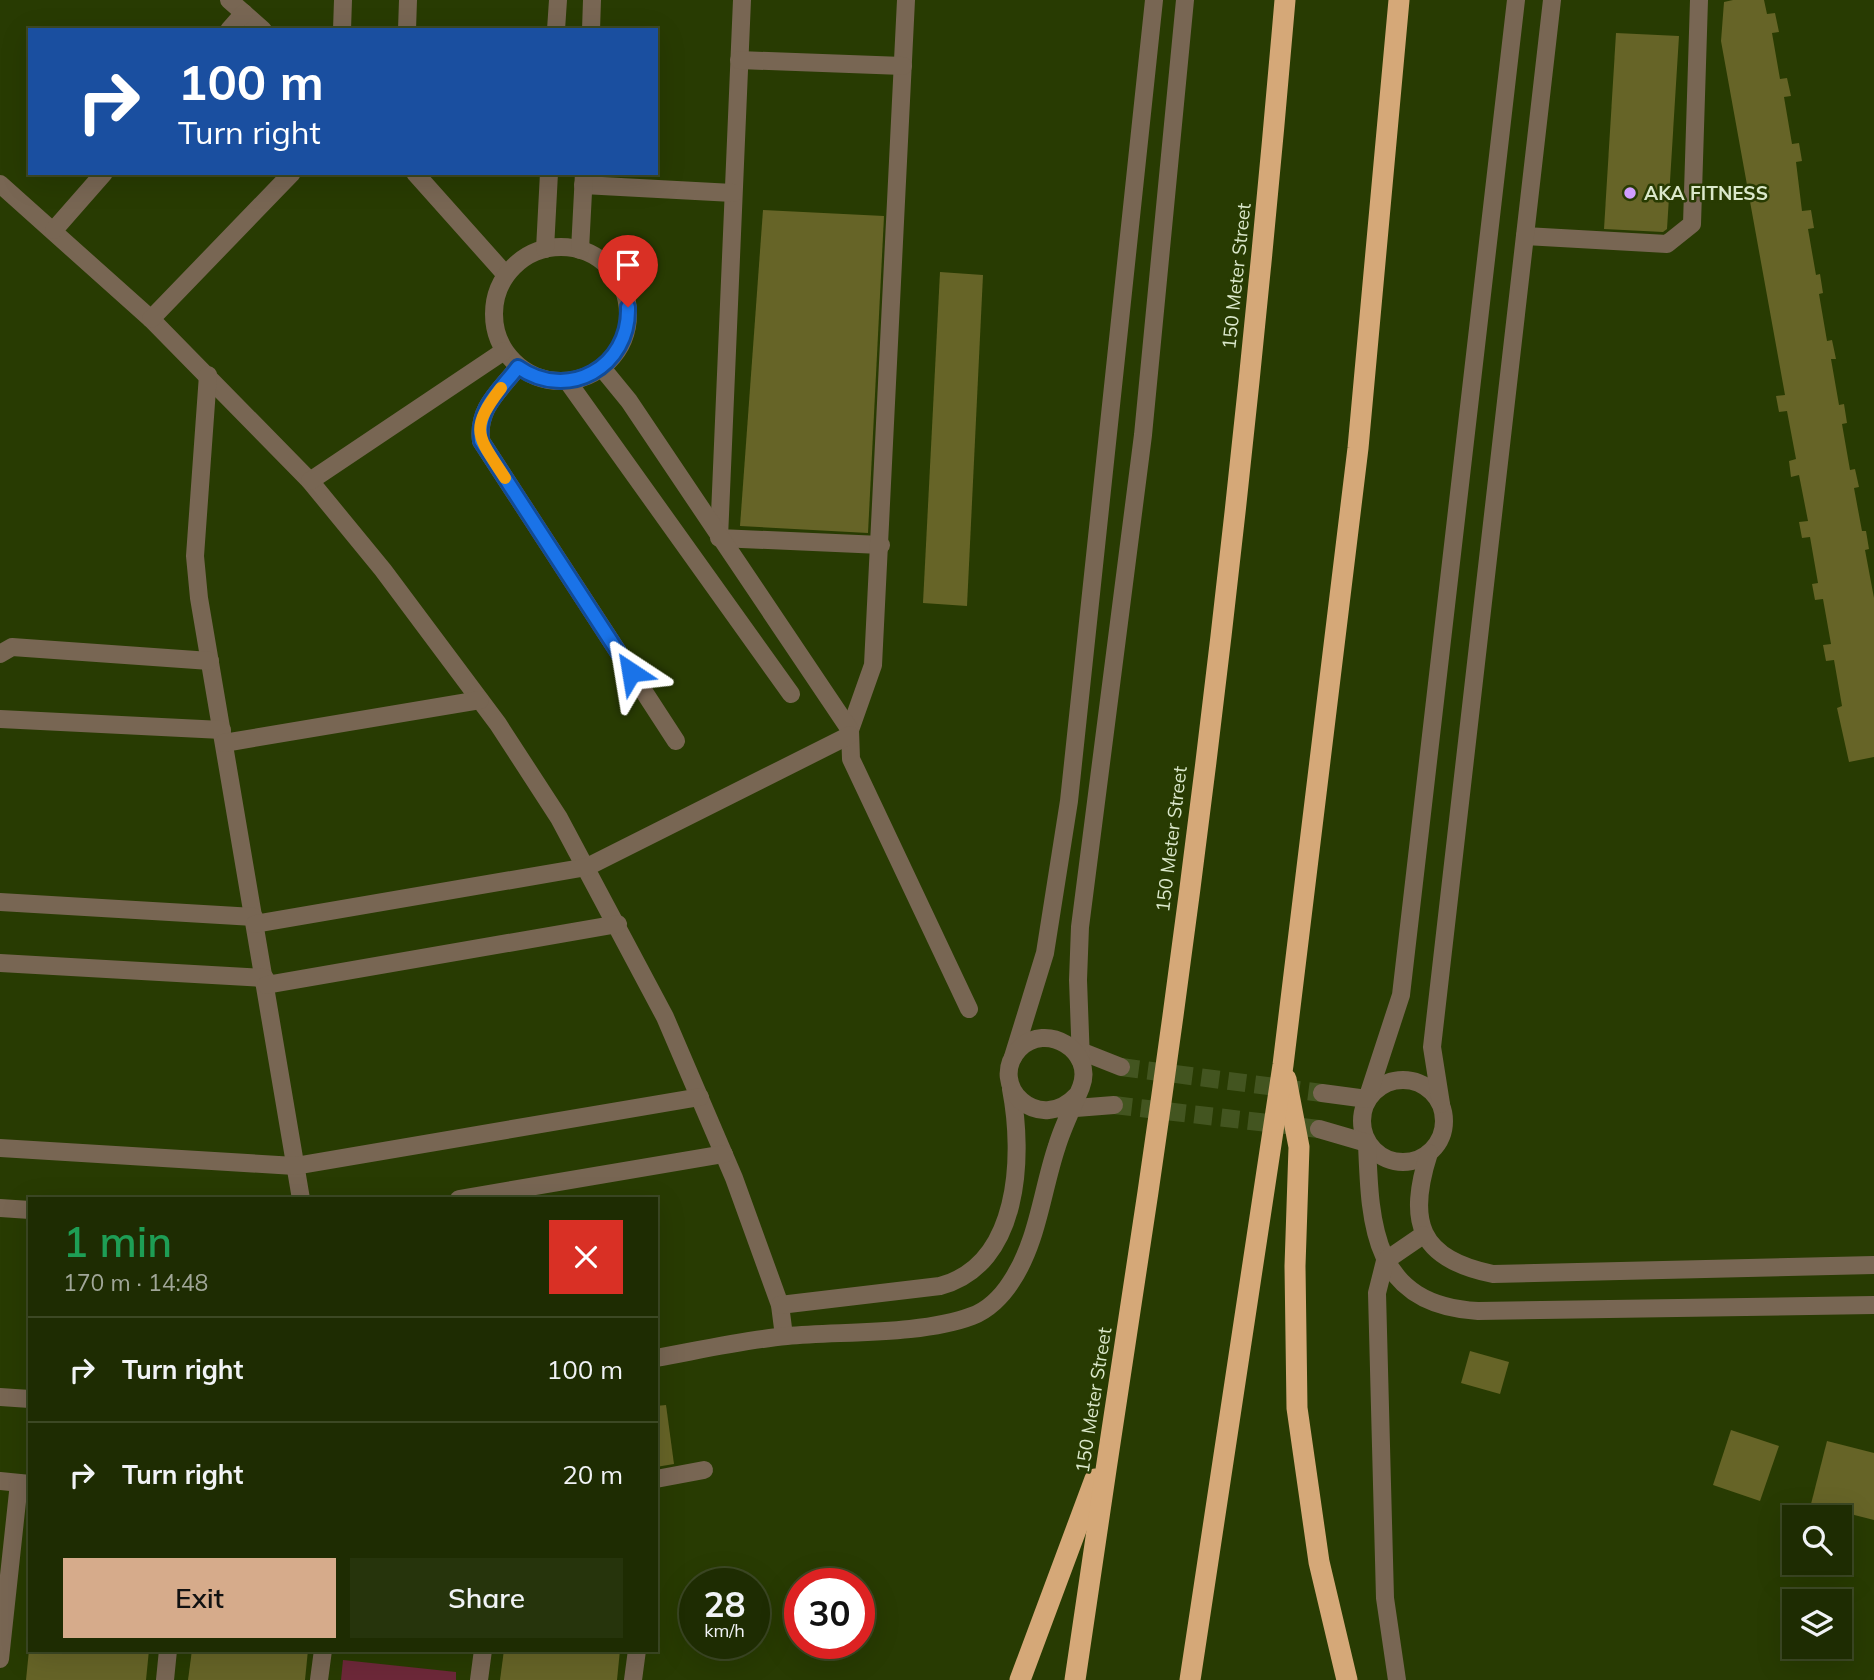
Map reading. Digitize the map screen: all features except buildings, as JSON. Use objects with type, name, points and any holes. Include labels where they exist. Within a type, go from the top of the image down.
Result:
[{"type":"highway","name":"150 Meter Street","points":[[1075,1680],[1148,1189],[1215,677],[1274,132],[1285,0]]},
{"type":"highway","points":[[1190,1680],[1283,1065],[1357,448],[1399,0]]},
{"type":"highway","points":[[1283,1065],[1299,1147],[1295,1266],[1297,1408],[1320,1562],[1347,1680]]},
{"type":"highway","points":[[1020,1680],[1110,1441]]},
{"type":"street","points":[[229,0],[261,28]]},
{"type":"street","points":[[342,28],[343,0]]},
{"type":"street","points":[[407,28],[408,0]]},
{"type":"street","points":[[556,28],[558,0]]},
{"type":"street","points":[[591,28],[592,0]]},
{"type":"street","points":[[719,538],[742,0]]},
{"type":"street","points":[[906,0],[873,665],[850,732],[850,759],[969,1009]]},
{"type":"street","points":[[780,1305],[940,1286],[960,1281],[977,1269],[999,1236],[1014,1188],[1017,1118],[1010,1082],[1013,1058],[1045,953],[1066,825],[1154,0]]},
{"type":"street","points":[[658,1358],[784,1336],[949,1323],[973,1316],[991,1304],[1004,1292],[1020,1266],[1070,1104],[1082,1084],[1077,1053],[1080,927],[1143,435],[1185,0]]},
{"type":"street","points":[[1516,0],[1408,946],[1401,995],[1362,1122],[1367,1143],[1369,1209],[1377,1245],[1399,1281],[1416,1294],[1456,1310],[1874,1305]]},
{"type":"street","points":[[1319,1129],[1367,1143],[1384,1158],[1395,1162],[1419,1160],[1429,1153],[1442,1136],[1444,1126],[1432,1047],[1552,0]]},
{"type":"street","points":[[1525,236],[1667,244],[1692,224],[1699,0]]},
{"type":"street","points":[[231,28],[244,13]]},
{"type":"street","points":[[739,60],[903,66]]},
{"type":"street","points":[[54,230],[102,175]]},
{"type":"street","points":[[151,319],[290,175]]},
{"type":"street","points":[[417,175],[506,275]]},
{"type":"street","points":[[545,249],[549,175]]},
{"type":"street","points":[[580,250],[583,179],[733,193]]},
{"type":"street","points":[[0,184],[151,319],[208,374],[310,481],[383,570],[480,700],[559,818],[618,924],[665,1017],[724,1154],[780,1305],[784,1336]]},
{"type":"street","points":[[564,247],[580,250],[610,269],[626,297],[628,318],[624,338],[613,357],[602,368],[568,382],[547,380],[518,367],[504,351],[495,332],[493,311],[497,290],[506,275],[524,258],[545,249],[564,247]]},
{"type":"street","points":[[310,481],[504,351]]},
{"type":"street","points":[[518,367],[482,413],[479,425],[481,441],[676,741]]},
{"type":"street","points":[[602,368],[629,401],[850,732]]},
{"type":"street","points":[[208,374],[195,556],[210,662],[301,1197]]},
{"type":"street","points":[[568,382],[791,694]]},
{"type":"street","points":[[719,538],[881,545]]},
{"type":"street","points":[[0,654],[12,647],[210,662]]},
{"type":"street","points":[[0,719],[223,737],[480,700]]},
{"type":"street","points":[[0,902],[255,920],[587,867],[850,732]]},
{"type":"street","points":[[0,963],[265,981],[618,924]]},
{"type":"street","points":[[1013,1058],[1029,1042],[1050,1038],[1077,1053],[1121,1067]]},
{"type":"street","points":[[1322,1093],[1367,1099],[1382,1086],[1409,1080],[1433,1093],[1441,1104]]},
{"type":"street","points":[[1010,1082],[1015,1094],[1035,1110],[1070,1104],[1114,1105]]},
{"type":"street","points":[[0,1148],[295,1166],[700,1097]]},
{"type":"street","points":[[1429,1153],[1419,1195],[1423,1235],[1442,1254],[1456,1263],[1493,1274],[1874,1265]]},
{"type":"street","points":[[471,1197],[724,1154]]},
{"type":"street","points":[[0,1208],[28,1210]]},
{"type":"street","points":[[1397,1680],[1385,1598],[1377,1293],[1385,1261],[1423,1235]]},
{"type":"street","points":[[0,1397],[28,1399]]},
{"type":"street","points":[[658,1479],[704,1470]]},
{"type":"street","points":[[0,1480],[24,1483],[0,1659]]},
{"type":"street","points":[[165,1680],[168,1652]]},
{"type":"street","points":[[319,1680],[323,1652]]},
{"type":"street","points":[[479,1680],[483,1652]]},
{"type":"street","points":[[633,1680],[637,1652]]},
{"type":"shaded area","points":[[343,1660],[456,1672],[456,1680],[341,1680]]},
{"type":"tunnel","points":[[1121,1067],[1322,1093]]},
{"type":"tunnel","points":[[1114,1105],[1319,1129]]},
{"type":"slow traffic","points":[[501,388],[482,413],[479,425],[481,441],[505,478]]},
{"type":"place","name":"AKA FITNESS","points":[[1630,193]]},
{"type":"route","points":[[628,307],[624,338],[606,365],[588,376],[568,382],[537,377],[518,367],[482,413],[479,425],[481,441],[631,672]]}]
